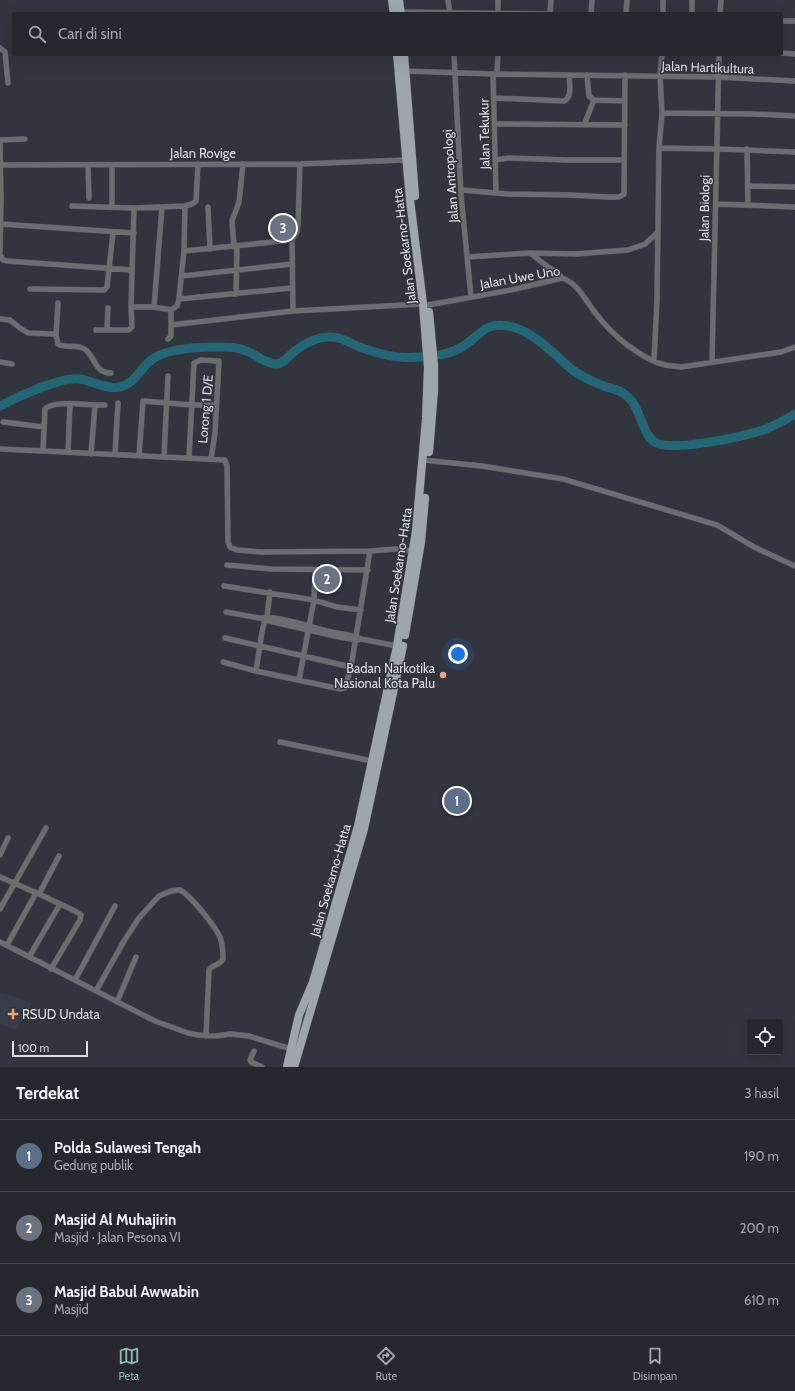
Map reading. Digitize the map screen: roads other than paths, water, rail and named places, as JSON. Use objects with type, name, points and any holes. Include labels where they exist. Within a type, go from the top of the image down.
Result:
[{"type":"main road","points":[[392,0],[397,12]]},
{"type":"main road","points":[[397,12],[399,0]]},
{"type":"main road","name":"Jalan Soekarno-Hatta","points":[[287,1067],[299,1015],[313,982],[364,829],[398,646],[406,616],[413,550],[433,413],[430,345],[426,305],[415,199],[397,56]]},
{"type":"main road","name":"Jalan Soekarno-Hatta","points":[[404,56],[406,160],[426,305]]},
{"type":"main road","name":"Jalan Soekarno-Hatta","points":[[294,1067],[355,838],[372,761],[380,743],[421,542],[426,460]]},
{"type":"street","points":[[448,0],[450,12]]},
{"type":"street","points":[[498,0],[498,12]]},
{"type":"street","points":[[551,0],[551,12]]},
{"type":"street","points":[[591,12],[592,0]]},
{"type":"street","points":[[626,12],[627,0]]},
{"type":"street","points":[[663,0],[663,12]]},
{"type":"street","points":[[692,0],[692,12]]},
{"type":"street","points":[[720,12],[721,0]]},
{"type":"street","points":[[783,21],[795,21]]},
{"type":"street","points":[[0,48],[5,52],[8,82]]},
{"type":"street","points":[[783,53],[795,54]]},
{"type":"street","name":"Jalan Antropologi","points":[[454,56],[461,190],[471,297]]},
{"type":"street","name":"Jalan Tekukur","points":[[496,193],[494,98],[498,56]]},
{"type":"street","points":[[654,361],[656,331],[659,148],[662,113],[660,76],[662,56]]},
{"type":"street","name":"Jalan Biologi","points":[[712,362],[719,56]]},
{"type":"street","name":"Jalan Hartikultura","points":[[405,71],[495,74],[718,77],[795,81]]},
{"type":"street","points":[[494,98],[564,101],[568,99],[569,95],[569,75]]},
{"type":"street","points":[[587,75],[588,96],[594,100],[625,101]]},
{"type":"street","points":[[461,190],[508,194],[619,197],[624,194],[625,75]]},
{"type":"street","points":[[584,125],[594,100]]},
{"type":"street","points":[[662,113],[795,116]]},
{"type":"street","points":[[494,124],[625,125]]},
{"type":"street","points":[[25,139],[0,140],[1,257],[132,270]]},
{"type":"street","points":[[659,148],[747,149],[795,152]]},
{"type":"street","points":[[747,149],[748,204]]},
{"type":"street","points":[[495,160],[508,158],[624,160]]},
{"type":"street","name":"Jalan Rovige","points":[[1,165],[300,164],[406,160]]},
{"type":"street","points":[[72,206],[134,208],[185,206],[195,203],[198,164]]},
{"type":"street","points":[[236,294],[235,246],[232,221],[239,202],[243,164]]},
{"type":"street","points":[[293,311],[292,240],[297,232],[298,226],[300,164]]},
{"type":"street","points":[[88,165],[89,198]]},
{"type":"street","points":[[112,165],[112,207]]},
{"type":"street","points":[[748,186],[795,187]]},
{"type":"street","points":[[716,204],[748,204],[795,207]]},
{"type":"street","points":[[131,307],[154,307],[171,310],[177,306],[180,299],[184,251],[185,206]]},
{"type":"street","points":[[154,307],[162,207]]},
{"type":"street","points":[[208,207],[210,249]]},
{"type":"street","points":[[96,330],[130,329],[132,324],[131,307],[134,208]]},
{"type":"street","points":[[0,224],[82,229],[113,233],[134,233]]},
{"type":"street","points":[[30,289],[104,290],[107,287],[113,233]]},
{"type":"street","points":[[468,257],[530,253],[575,254],[628,250],[645,244],[658,233]]},
{"type":"street","points":[[184,251],[292,240]]},
{"type":"street","points":[[530,253],[548,268],[557,272],[562,278]]},
{"type":"street","points":[[182,276],[292,264]]},
{"type":"street","name":"Jalan Uwe Uno","points":[[171,325],[293,311],[426,305],[511,290],[562,278],[568,280],[579,289],[586,302],[607,328],[642,355],[666,365],[681,367],[780,352],[795,347]]},
{"type":"street","points":[[180,299],[292,288]]},
{"type":"street","points":[[58,303],[57,341],[61,346],[78,346],[82,348],[87,351],[98,368],[105,373],[111,373]]},
{"type":"street","points":[[108,308],[108,330]]},
{"type":"street","points":[[168,339],[171,336],[171,310]]},
{"type":"street","points":[[0,319],[10,320],[28,333],[47,333],[56,335]]},
{"type":"street","name":"Lorong 1 D/E","points":[[192,405],[194,363],[201,360],[220,361],[215,432],[211,459]]},
{"type":"street","points":[[0,362],[12,364]]},
{"type":"street","points":[[164,456],[168,376]]},
{"type":"street","points":[[139,456],[143,401],[167,404],[216,404]]},
{"type":"street","points":[[115,454],[118,403]]},
{"type":"street","points":[[43,451],[45,409],[52,404],[105,405]]},
{"type":"street","points":[[68,452],[70,404]]},
{"type":"street","points":[[189,457],[192,405]]},
{"type":"street","points":[[91,454],[95,406]]},
{"type":"street","points":[[3,422],[44,427]]},
{"type":"street","points":[[0,449],[223,459],[226,462],[228,542],[230,547],[237,550],[261,552],[370,551],[396,549],[413,550]]},
{"type":"street","points":[[426,460],[482,466],[563,479],[717,526],[754,547],[795,566]]},
{"type":"street","points":[[223,662],[256,671],[343,689],[346,686],[358,639],[370,551]]},
{"type":"street","points":[[227,565],[271,569],[368,570]]},
{"type":"street","points":[[299,680],[314,600],[315,570]]},
{"type":"street","points":[[224,586],[270,592],[314,600],[337,607],[361,610]]},
{"type":"street","points":[[256,671],[270,592]]},
{"type":"street","points":[[226,612],[266,618],[358,639],[398,646]]},
{"type":"street","points":[[225,638],[351,667]]},
{"type":"street","points":[[280,742],[372,761]]},
{"type":"street","points":[[0,909],[46,828]]},
{"type":"street","points":[[0,855],[8,838]]},
{"type":"street","points":[[7,945],[59,856]]},
{"type":"street","points":[[0,877],[75,910],[81,915],[77,926],[51,969]]},
{"type":"street","points":[[96,991],[124,940],[139,918],[155,899],[171,891],[183,892],[205,914],[221,939],[223,959],[221,962],[212,966],[209,970],[206,1036]]},
{"type":"street","points":[[29,957],[60,904]]},
{"type":"street","points":[[74,980],[115,906]]},
{"type":"street","points":[[0,942],[155,1021],[188,1033],[206,1036],[230,1034],[249,1036],[291,1049]]},
{"type":"street","points":[[117,1002],[136,957]]},
{"type":"street","points":[[254,1051],[250,1060],[251,1062],[262,1067]]},
{"type":"waterway","points":[[0,406],[40,388],[72,379],[85,380],[114,388],[119,387],[129,383],[155,357],[182,349],[210,347],[241,349],[269,363],[277,364],[282,362],[303,345],[317,339],[336,337],[361,348],[384,355],[398,357],[424,357],[454,351],[471,341],[488,327],[500,325],[517,328],[525,332],[542,343],[578,374],[596,383],[623,393],[629,398],[637,410],[649,436],[653,441],[661,445],[689,445],[724,440],[767,428],[795,414]]},
{"type":"place","name":"Masjid Babul Awwabin","points":[[283,228]]},
{"type":"place","name":"Masjid Al Muhajirin","points":[[327,579]]},
{"type":"place","name":"Badan Narkotika Nasional Kota Palu","points":[[443,675]]},
{"type":"place","name":"Polda Sulawesi Tengah","points":[[457,801]]},
{"type":"place","name":"RSUD Undata","points":[[13,1014]]}]
